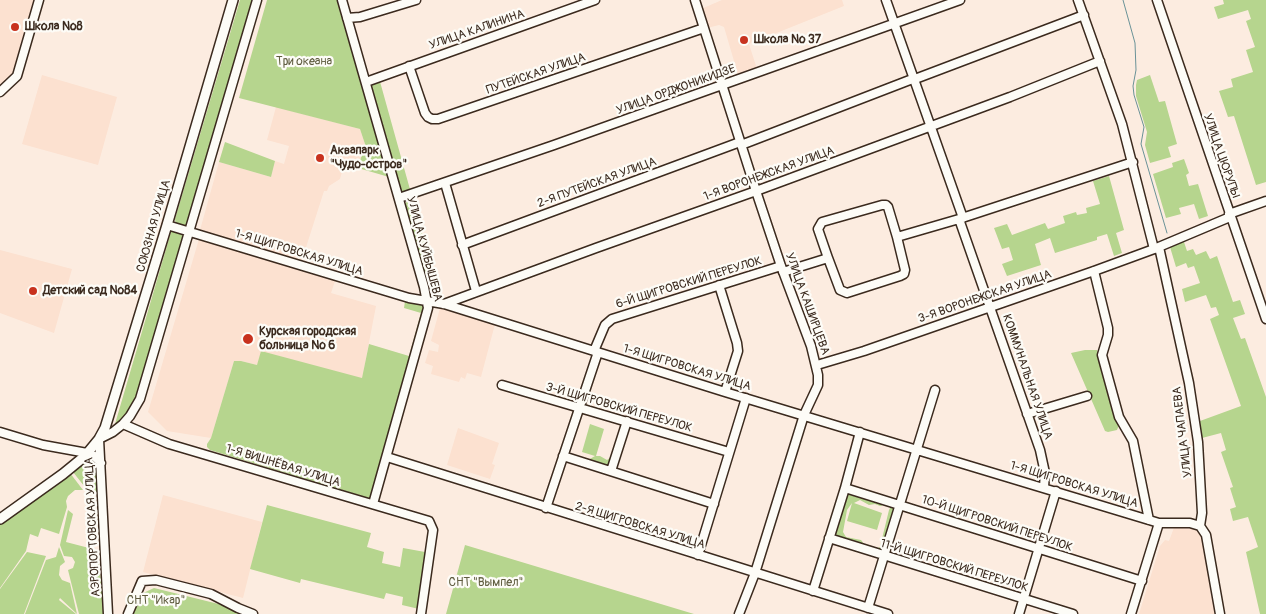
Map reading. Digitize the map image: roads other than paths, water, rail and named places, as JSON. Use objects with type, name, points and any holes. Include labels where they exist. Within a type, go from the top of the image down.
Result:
[{"type":"main road","name":"СОЮЗНАЯ УЛИЦА","points":[[0,520],[51,484],[87,453],[100,439],[110,418],[233,0]]},
{"type":"street","points":[[0,92],[17,76],[39,0]]},
{"type":"street","points":[[100,439],[123,424],[140,399],[258,0]]},
{"type":"street","name":"УЛИЦА КУЙБЫШЕВА","points":[[342,0],[399,198],[427,300],[428,312],[372,504]]},
{"type":"street","points":[[347,18],[360,17],[416,0]]},
{"type":"street","name":"УЛИЦА КАЛИНИНА","points":[[366,82],[595,0]]},
{"type":"street","name":"УЛИЦА КАШИРЦЕВА","points":[[695,0],[756,192],[817,365],[818,385],[804,415],[755,573],[739,614]]},
{"type":"street","name":"КОММУНАЛЬНАЯ УЛИЦА","points":[[886,0],[915,78],[1027,414],[1043,464],[1044,488]]},
{"type":"street","name":"УЛИЦА ОРДЖОНИКИДЗЕ","points":[[399,198],[960,0]]},
{"type":"street","name":"УЛИЦА ЧАПАЕВА","points":[[1078,0],[1122,124],[1188,374],[1197,434],[1202,513],[1200,526],[1206,535],[1220,614]]},
{"type":"street","name":"УЛИЦА ЦЮРУПЫ","points":[[1158,0],[1266,319]]},
{"type":"street","name":"2-Я ПУТЕЙСКАЯ УЛИЦА","points":[[462,245],[1084,15]]},
{"type":"street","name":"ПУТЕЙСКАЯ УЛИЦА","points":[[409,66],[425,113],[432,119],[438,119],[704,28]]},
{"type":"street","name":"1-Я ВОРОНЕЖСКАЯ УЛИЦА","points":[[444,304],[756,192],[1026,91],[1100,61]]},
{"type":"street","points":[[897,237],[961,219],[1133,162]]},
{"type":"street","points":[[444,183],[476,291]]},
{"type":"street","name":"3-Я ВОРОНЕЖСКАЯ УЛИЦА","points":[[817,365],[991,308],[1094,271],[1156,248],[1266,201]]},
{"type":"street","points":[[882,205],[888,207],[905,270],[904,274],[847,293],[840,290],[828,258],[818,229],[822,222],[882,205]]},
{"type":"street","name":"1-Я ЩИГРОВСКАЯ УЛИЦА","points":[[167,225],[409,298],[444,304],[725,392],[1159,523],[1190,523],[1200,526]]},
{"type":"street","name":"6-Й ЩИГРОВСКИЙ ПЕРЕУЛОК","points":[[546,508],[580,408],[604,325],[612,319],[719,285],[828,258]]},
{"type":"street","points":[[1094,271],[1108,328],[1102,356],[1119,416],[1133,441],[1149,520]]},
{"type":"street","points":[[719,285],[738,351],[725,392]]},
{"type":"street","name":"3-Й ЩИГРОВСКИЙ ПЕРЕУЛОК","points":[[502,385],[730,452]]},
{"type":"street","points":[[868,608],[916,449],[936,390]]},
{"type":"street","points":[[1027,414],[1087,396]]},
{"type":"street","points":[[698,555],[746,398]]},
{"type":"street","points":[[611,471],[627,421]]},
{"type":"street","name":"1-Я ВИШНЁВАЯ УЛИЦА","points":[[123,424],[171,444],[429,521],[433,530],[421,614]]},
{"type":"street","points":[[0,432],[43,445],[87,453],[94,456],[101,463]]},
{"type":"street","points":[[813,591],[860,432]]},
{"type":"street","name":"АЭРОПОРТОВСКАЯ УЛИЦА","points":[[100,439],[108,614]]},
{"type":"street","points":[[563,456],[714,504]]},
{"type":"street","name":"2-Я ЩИГРОВСКАЯ УЛИЦА","points":[[387,457],[888,614]]},
{"type":"street","name":"10-Й ЩИГРОВСКИЙ ПЕРЕУЛОК","points":[[845,488],[1142,581]]},
{"type":"street","points":[[1019,614],[1056,491]]},
{"type":"street","points":[[1131,614],[1159,523]]},
{"type":"street","name":"11-Й ЩИГРОВСКИЙ ПЕРЕУЛОК","points":[[829,538],[1073,614]]},
{"type":"street","points":[[128,614],[142,581],[156,580],[211,594],[253,614]]},
{"type":"waterway","points":[[1123,0],[1135,43],[1136,70],[1133,86],[1144,127],[1141,144],[1167,233]]},
{"type":"place","name":"Школа №8","points":[[15,27]]},
{"type":"place","name":"Школа № 37","points":[[744,40]]},
{"type":"place","name":"Аквапарк \"Чудо-остров\"","points":[[320,158]]},
{"type":"place","name":"Детский сад №84","points":[[33,291]]},
{"type":"place","name":"Курская городская больница № 6","points":[[248,339]]},
{"type":"park label","name":"Три океана","points":[[304,62]]},
{"type":"park label","name":"СНТ \"Вымпел\"","points":[[486,583]]},
{"type":"park label","name":"СНТ \"Икар\"","points":[[156,601]]}]
